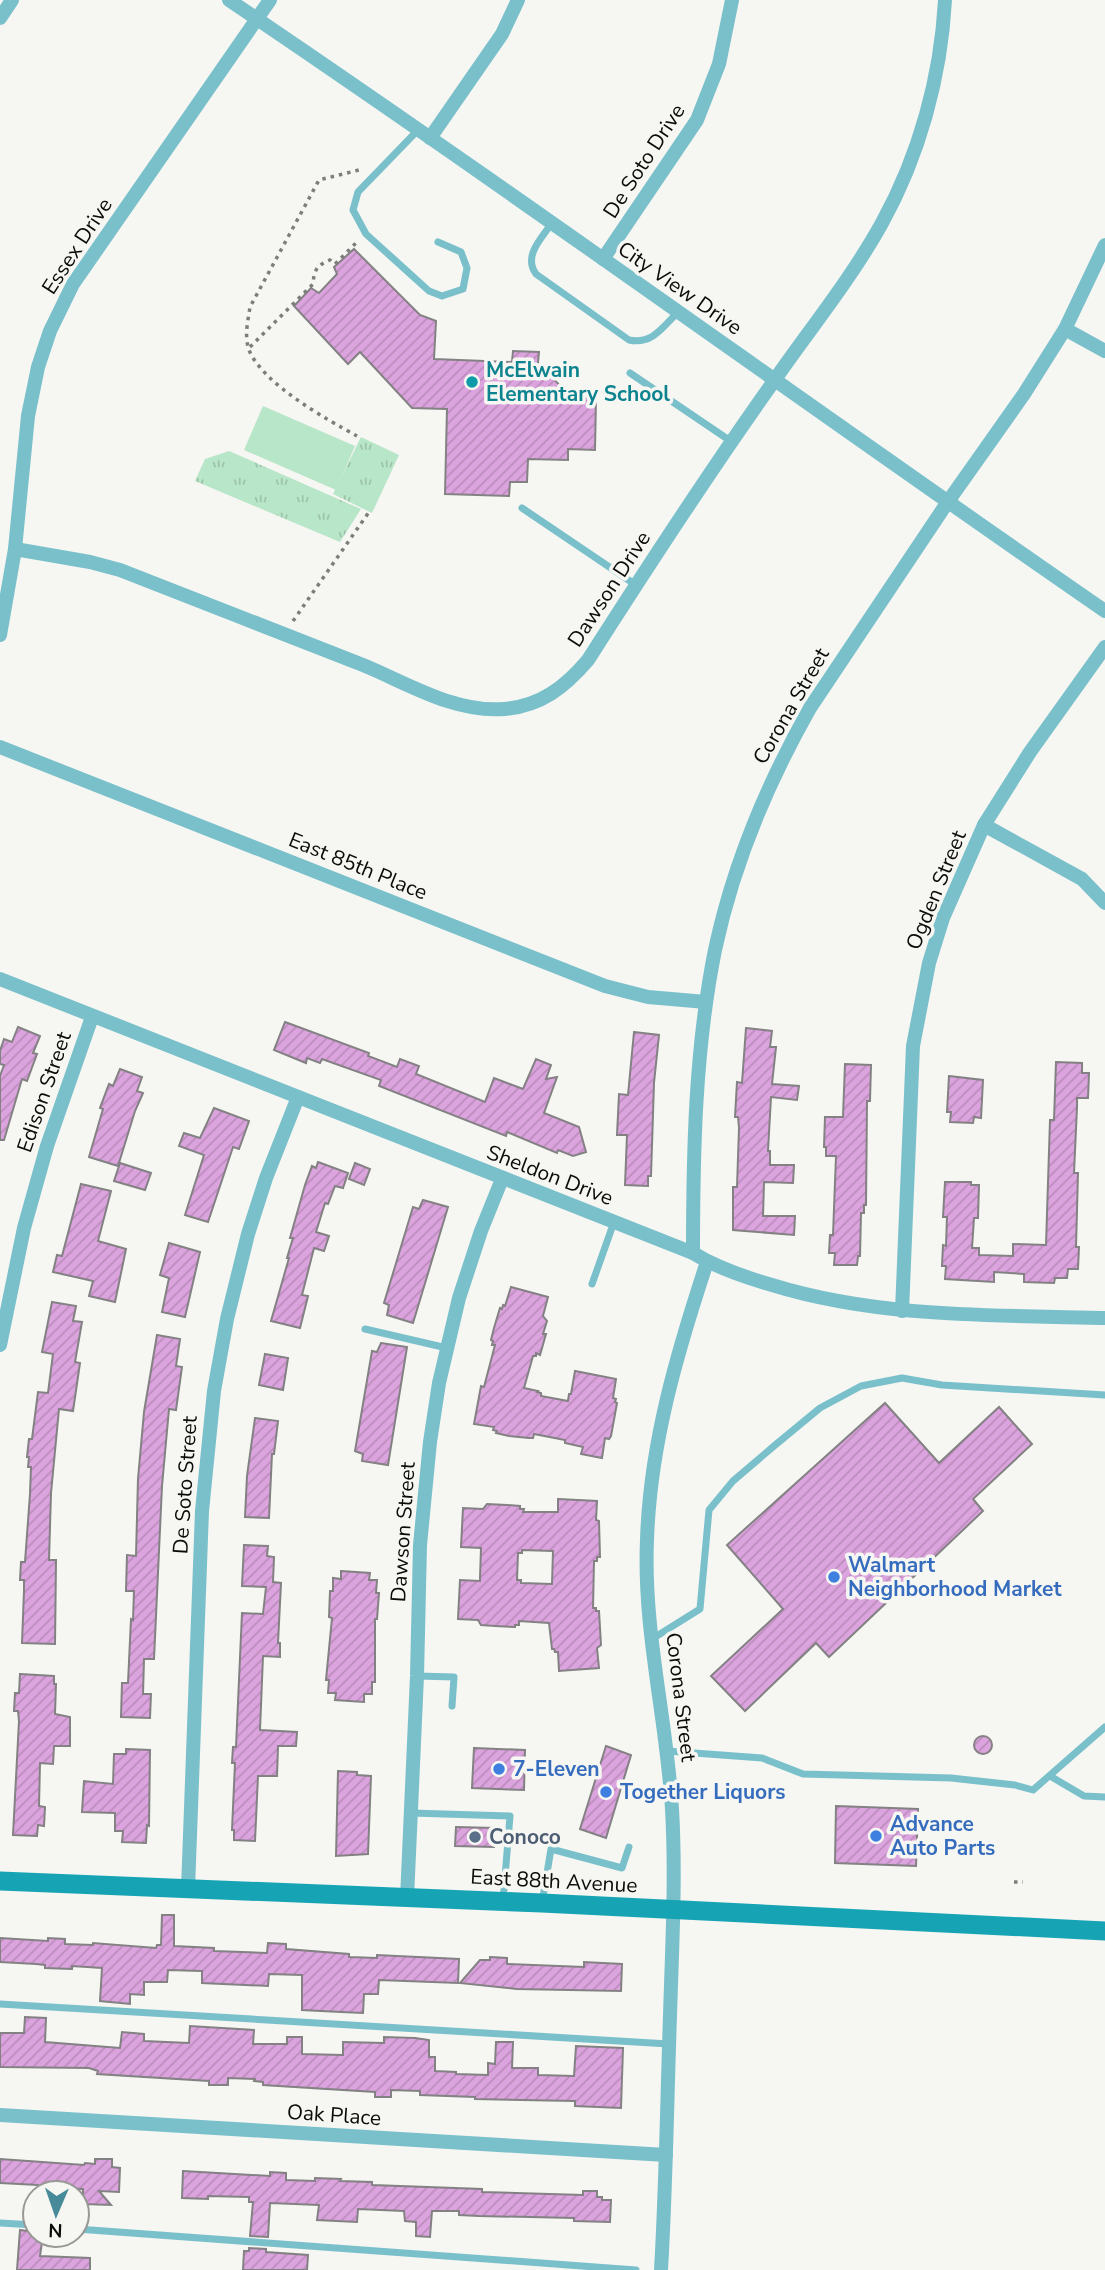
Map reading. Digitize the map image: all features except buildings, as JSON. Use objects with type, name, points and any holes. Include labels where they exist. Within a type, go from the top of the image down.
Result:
[{"type":"main road","name":"East 88th Avenue","points":[[0,1881],[542,1903],[1105,1931]]},
{"type":"street","points":[[0,18],[12,0]]},
{"type":"street","name":"City View Drive","points":[[229,0],[1105,611]]},
{"type":"street","name":"Essex Drive","points":[[0,635],[15,549],[28,415],[38,367],[50,331],[73,284],[270,0]]},
{"type":"street","points":[[424,134],[502,34],[518,0]]},
{"type":"street","name":"De Soto Drive","points":[[603,259],[697,120],[719,64],[732,0]]},
{"type":"street","name":"Dawson Drive","points":[[15,549],[120,570],[463,705],[505,709],[531,704],[547,697],[571,680],[588,660],[775,380],[843,285],[881,224],[903,181],[920,133],[933,85],[945,0]]},
{"type":"street","name":"Corona Street","points":[[693,1253],[693,1190],[700,1058],[706,1002],[715,950],[736,873],[773,778],[828,677],[1024,394],[1065,329],[1105,245]]},
{"type":"street","points":[[1065,329],[1105,351]]},
{"type":"street","name":"Ogden Street","points":[[902,1311],[913,1046],[922,992],[943,918],[984,825],[1030,752],[1105,647]]},
{"type":"street","name":"East 85th Place","points":[[0,747],[605,986],[648,997],[706,1002]]},
{"type":"street","points":[[984,825],[1082,880],[1105,903]]},
{"type":"street","name":"Sheldon Drive","points":[[0,979],[693,1253],[707,1262],[747,1278],[799,1294],[902,1311],[1105,1318]]},
{"type":"street","name":"Edison Street","points":[[0,1345],[24,1228],[47,1146],[92,1017]]},
{"type":"street","name":"De Soto Street","points":[[188,1889],[202,1511],[214,1391],[248,1234],[266,1178],[298,1097]]},
{"type":"street","name":"Dawson Street","points":[[407,1898],[420,1545],[430,1442],[459,1298],[502,1179]]},
{"type":"street","name":"Corona Street","points":[[661,2270],[674,1910],[672,1811],[652,1639],[647,1542],[651,1481],[657,1444],[680,1343],[707,1262]]},
{"type":"street","name":"Oak Place","points":[[0,2115],[666,2155]]},
{"type":"lane","points":[[424,134],[385,164],[358,192],[353,210],[366,234],[429,291],[442,296],[463,289],[467,268],[461,252],[438,242]]},
{"type":"lane","points":[[552,223],[533,251],[531,268],[629,340],[651,339],[678,312]]},
{"type":"lane","points":[[630,373],[733,442]]},
{"type":"lane","points":[[522,508],[636,585]]},
{"type":"lane","points":[[592,1284],[614,1222]]},
{"type":"lane","points":[[365,1329],[447,1348]]},
{"type":"lane","points":[[652,1639],[700,1609],[709,1510],[733,1481],[820,1408],[860,1386],[902,1378],[942,1385],[1105,1395]]},
{"type":"lane","points":[[417,1676],[454,1677],[452,1706]]},
{"type":"lane","points":[[667,1751],[762,1758],[803,1774],[951,1778],[1015,1785],[1033,1790],[1105,1727]]},
{"type":"lane","points":[[1050,1776],[1084,1796],[1105,1797]]},
{"type":"lane","points":[[411,1812],[510,1816],[503,1902]]},
{"type":"lane","points":[[542,1903],[551,1849],[622,1868],[629,1847]]},
{"type":"lane","points":[[0,2004],[669,2044]]},
{"type":"lane","points":[[0,2223],[21,2224]]},
{"type":"lane","points":[[91,2229],[636,2270]]},
{"type":"path","points":[[357,436],[320,416],[267,376],[249,348],[246,328],[250,307],[319,180],[385,164]]},
{"type":"path","points":[[249,348],[313,285],[314,270],[321,263],[330,260],[335,264],[366,234]]},
{"type":"path","points":[[284,634],[369,512]]},
{"type":"path","points":[[1014,1882],[1023,1882]]},
{"type":"green space","points":[[263,406],[355,446],[336,490],[244,450]]},
{"type":"green space","points":[[361,437],[399,455],[372,513],[333,494]]},
{"type":"green space","points":[[229,451],[361,509],[340,542],[195,481],[205,459]]},
{"type":"place","name":"McElwain Elementary School","points":[[472,382]]},
{"type":"place","name":"Walmart Neighborhood Market","points":[[834,1577]]},
{"type":"place","name":"7-Eleven","points":[[499,1769]]},
{"type":"place","name":"Together Liquors","points":[[606,1792]]},
{"type":"place","name":"Advance Auto Parts","points":[[876,1836]]},
{"type":"place","name":"Conoco","points":[[475,1837]]}]
